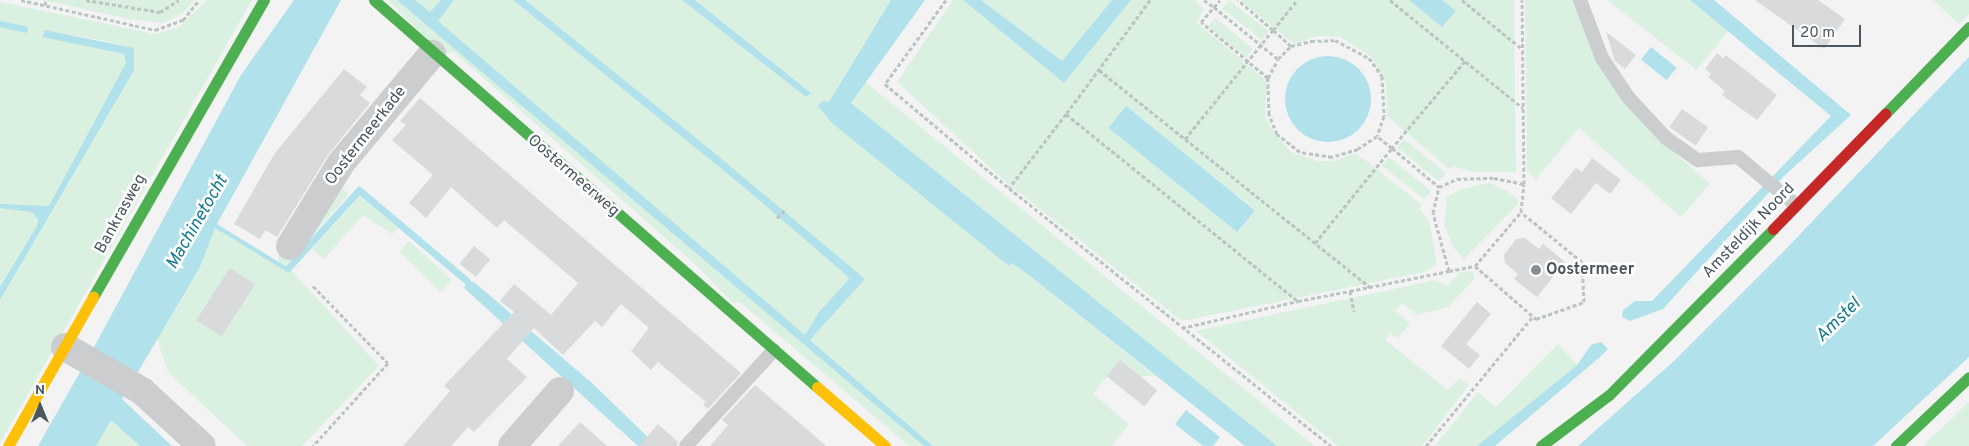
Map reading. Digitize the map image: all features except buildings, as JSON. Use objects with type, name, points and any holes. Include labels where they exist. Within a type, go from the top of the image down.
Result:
[{"type":"street","name":"Bankrasweg","points":[[8,446],[74,352],[264,0]]},
{"type":"street","name":"Oostermeerweg","points":[[374,0],[432,54],[885,446]]},
{"type":"street","name":"Amsteldijk Noord","points":[[1542,446],[1609,394],[1646,359],[1969,27]]},
{"type":"street","name":"Oostermeerkade","points":[[290,246],[341,163],[432,54]]},
{"type":"street","points":[[74,352],[142,392],[202,446]]},
{"type":"street","points":[[1896,446],[1969,377]]},
{"type":"street","points":[[512,446],[560,392]]},
{"type":"lane","points":[[1580,0],[1602,58],[1628,96],[1666,138],[1698,160],[1738,157],[1796,205]]},
{"type":"lane","points":[[686,446],[774,350]]},
{"type":"path","points":[[22,0],[155,30],[183,20],[199,0]]},
{"type":"path","points":[[45,5],[46,0]]},
{"type":"path","points":[[86,0],[160,12],[179,0]]},
{"type":"path","points":[[946,0],[885,84],[1009,188],[1331,446]]},
{"type":"path","points":[[1009,188],[1150,0]]},
{"type":"path","points":[[1204,0],[1278,59]]},
{"type":"path","points":[[1220,0],[1202,22],[1268,78]]},
{"type":"path","points":[[1238,0],[1291,46]]},
{"type":"path","points":[[1185,139],[1297,0]]},
{"type":"path","points":[[1390,0],[1523,108]]},
{"type":"path","points":[[1462,0],[1522,49]]},
{"type":"path","points":[[1182,328],[1298,301],[1475,266],[1521,212],[1524,184],[1522,0]]},
{"type":"path","points":[[1335,40],[1369,58],[1382,76],[1384,116],[1377,136],[1358,149],[1332,157],[1300,152],[1277,134],[1269,114],[1268,78],[1278,59],[1291,46],[1311,41],[1335,40]]},
{"type":"path","points":[[1315,243],[1465,61]]},
{"type":"path","points":[[1099,70],[1370,287]]},
{"type":"path","points":[[1066,114],[1298,301]]},
{"type":"path","points":[[1377,136],[1439,187]]},
{"type":"path","points":[[1439,187],[1456,179],[1494,178],[1524,184]]},
{"type":"path","points":[[1439,187],[1433,213],[1449,271]]},
{"type":"path","points":[[777,218],[786,209]]},
{"type":"path","points":[[1475,266],[1536,319],[1584,302],[1582,262],[1521,212]]},
{"type":"path","points":[[313,286],[388,363],[313,446]]},
{"type":"path","points":[[1350,291],[1354,312]]},
{"type":"path","points":[[1426,446],[1533,316]]},
{"type":"green space","points":[[43,0],[194,0],[183,13],[164,23],[129,19]]},
{"type":"green space","points":[[207,0],[252,0],[0,443],[0,2],[155,34],[179,27]],"holes":[[[45,30],[134,48],[124,54],[42,36]]]},
{"type":"green space","points":[[388,0],[397,0],[432,27],[924,446],[909,446],[741,303],[732,302],[697,266],[454,52],[442,54]]},
{"type":"green space","points":[[415,0],[441,0],[430,12]]},
{"type":"green space","points":[[454,0],[513,0],[740,184],[845,274],[849,279],[819,312],[805,336],[437,21]]},
{"type":"green space","points":[[525,0],[682,0],[806,97],[811,93],[696,0],[891,0],[829,102],[1009,266],[1012,263],[1030,276],[1155,376],[1107,377],[1093,394],[1129,424],[1112,446],[933,446],[810,340],[865,279]]},
{"type":"green space","points":[[953,0],[963,0],[1064,83],[1131,0],[1195,0],[1204,9],[1196,22],[1267,81],[1265,116],[1274,133],[1291,152],[1317,161],[1333,161],[1356,153],[1422,205],[1419,209],[1429,221],[1437,264],[1424,272],[1182,321],[1006,182],[897,82]],"holes":[[[1126,107],[1256,210],[1239,232],[1109,128]]]},
{"type":"green space","points":[[981,0],[1112,0],[1062,61]]},
{"type":"green space","points":[[1229,0],[1268,31],[1262,39],[1222,9]]},
{"type":"green space","points":[[1240,0],[1409,0],[1442,27],[1455,11],[1442,0],[1514,0],[1516,172],[1473,172],[1453,166],[1449,169],[1387,116],[1386,83],[1372,57],[1340,37],[1318,36],[1294,44]]},
{"type":"green space","points":[[1525,0],[1574,0],[1654,134],[1710,184],[1681,217],[1579,128],[1536,179],[1527,171]]},
{"type":"green space","points":[[1607,0],[1690,0],[1728,31],[1695,72],[1694,68]]},
{"type":"green space","points":[[1933,0],[1969,0],[1969,14],[1959,24]]},
{"type":"green space","points":[[1215,18],[1253,49],[1246,57],[1208,27]]},
{"type":"green space","points":[[865,82],[1315,446],[1275,446],[849,101]]},
{"type":"green space","points":[[1404,139],[1446,173],[1439,182],[1397,148]]},
{"type":"green space","points":[[1389,157],[1431,191],[1424,200],[1382,166]]},
{"type":"green space","points":[[333,182],[349,194],[285,266],[278,262],[279,252]]},
{"type":"green space","points":[[1490,183],[1517,198],[1518,204],[1464,259],[1453,247],[1444,225],[1447,197],[1462,189]]},
{"type":"green space","points":[[360,196],[398,228],[392,234],[363,215],[324,259],[312,249]]},
{"type":"green space","points":[[215,228],[286,271],[290,269],[379,366],[302,446],[247,446],[168,372],[157,339],[200,267]]},
{"type":"green space","points":[[409,241],[452,280],[441,292],[400,252]]},
{"type":"green space","points":[[1473,271],[1474,279],[1448,307],[1417,315],[1402,303],[1395,311],[1410,323],[1398,338],[1390,334],[1385,340],[1448,390],[1460,378],[1469,385],[1422,446],[1338,446],[1196,331],[1436,280],[1447,286],[1460,272]]},
{"type":"green space","points":[[1558,344],[1577,365],[1477,446],[1435,446],[1478,392],[1496,407]]},
{"type":"green space","points":[[1969,402],[1969,446],[1923,446],[1948,422]]},
{"type":"green space","points":[[111,419],[140,446],[96,446]]},
{"type":"water","name":"Machinetocht","points":[[294,0],[341,0],[217,224],[290,269],[287,272],[215,228],[200,267],[122,399],[172,446],[140,446],[111,420],[96,446],[38,446],[93,349],[241,75]]},
{"type":"water","points":[[397,0],[415,0],[430,12],[441,0],[454,0],[438,21],[805,335],[819,312],[849,279],[845,274],[740,184],[513,0],[525,0],[717,155],[865,279],[810,340],[933,446],[924,446]]},
{"type":"water","points":[[682,0],[695,0],[811,93],[806,97]]},
{"type":"water","points":[[891,0],[925,0],[851,103],[1277,446],[1245,446],[1030,276],[1012,263],[1009,266],[832,123],[818,106],[822,101],[829,102]]},
{"type":"water","points":[[963,0],[981,0],[1062,61],[1112,0],[1131,0],[1064,83]]},
{"type":"water","points":[[1409,0],[1442,0],[1456,11],[1442,27]]},
{"type":"water","points":[[1690,0],[1714,0],[1851,115],[1783,177],[1663,309],[1630,321],[1622,317],[1623,310],[1635,301],[1652,301],[1831,116]]},
{"type":"water","points":[[0,21],[28,27],[27,33],[0,27]]},
{"type":"water","points":[[45,30],[134,48],[134,70],[0,300],[0,287],[37,226],[38,219],[32,212],[0,208],[0,204],[49,206],[126,63],[124,54],[42,37]]},
{"type":"water","points":[[1651,47],[1677,68],[1667,80],[1641,59]]},
{"type":"water","points":[[1328,56],[1352,63],[1364,75],[1371,99],[1364,123],[1352,135],[1328,142],[1304,135],[1292,123],[1285,99],[1292,75],[1304,63]]},
{"type":"water","name":"Amstel","points":[[1969,57],[1969,357],[1873,446],[1578,446],[1675,360],[1784,251]]},
{"type":"water","points":[[1126,106],[1255,210],[1237,232],[1108,128]]},
{"type":"water","points":[[467,281],[474,282],[593,384],[657,446],[638,446],[464,288]]},
{"type":"water","points":[[1601,342],[1608,349],[1600,357],[1495,446],[1477,446],[1577,365],[1591,345]]},
{"type":"water","points":[[1186,410],[1220,437],[1213,446],[1203,446],[1175,424]]},
{"type":"waterway","points":[[288,268],[359,190],[467,281]]},
{"type":"traffic: fast","points":[[93,297],[264,0]]},
{"type":"traffic: fast","points":[[374,0],[817,387]]},
{"type":"traffic: fast","points":[[1885,114],[1969,27]]},
{"type":"traffic: fast","points":[[1541,446],[1609,395],[1773,229]]},
{"type":"traffic: fast","points":[[1896,446],[1969,377]]},
{"type":"traffic: slow","points":[[8,446],[93,297]]},
{"type":"traffic: slow","points":[[817,387],[885,446]]},
{"type":"traffic: jam","points":[[1773,229],[1885,114]]},
{"type":"place","name":"Oostermeer","points":[[1536,270]]}]
